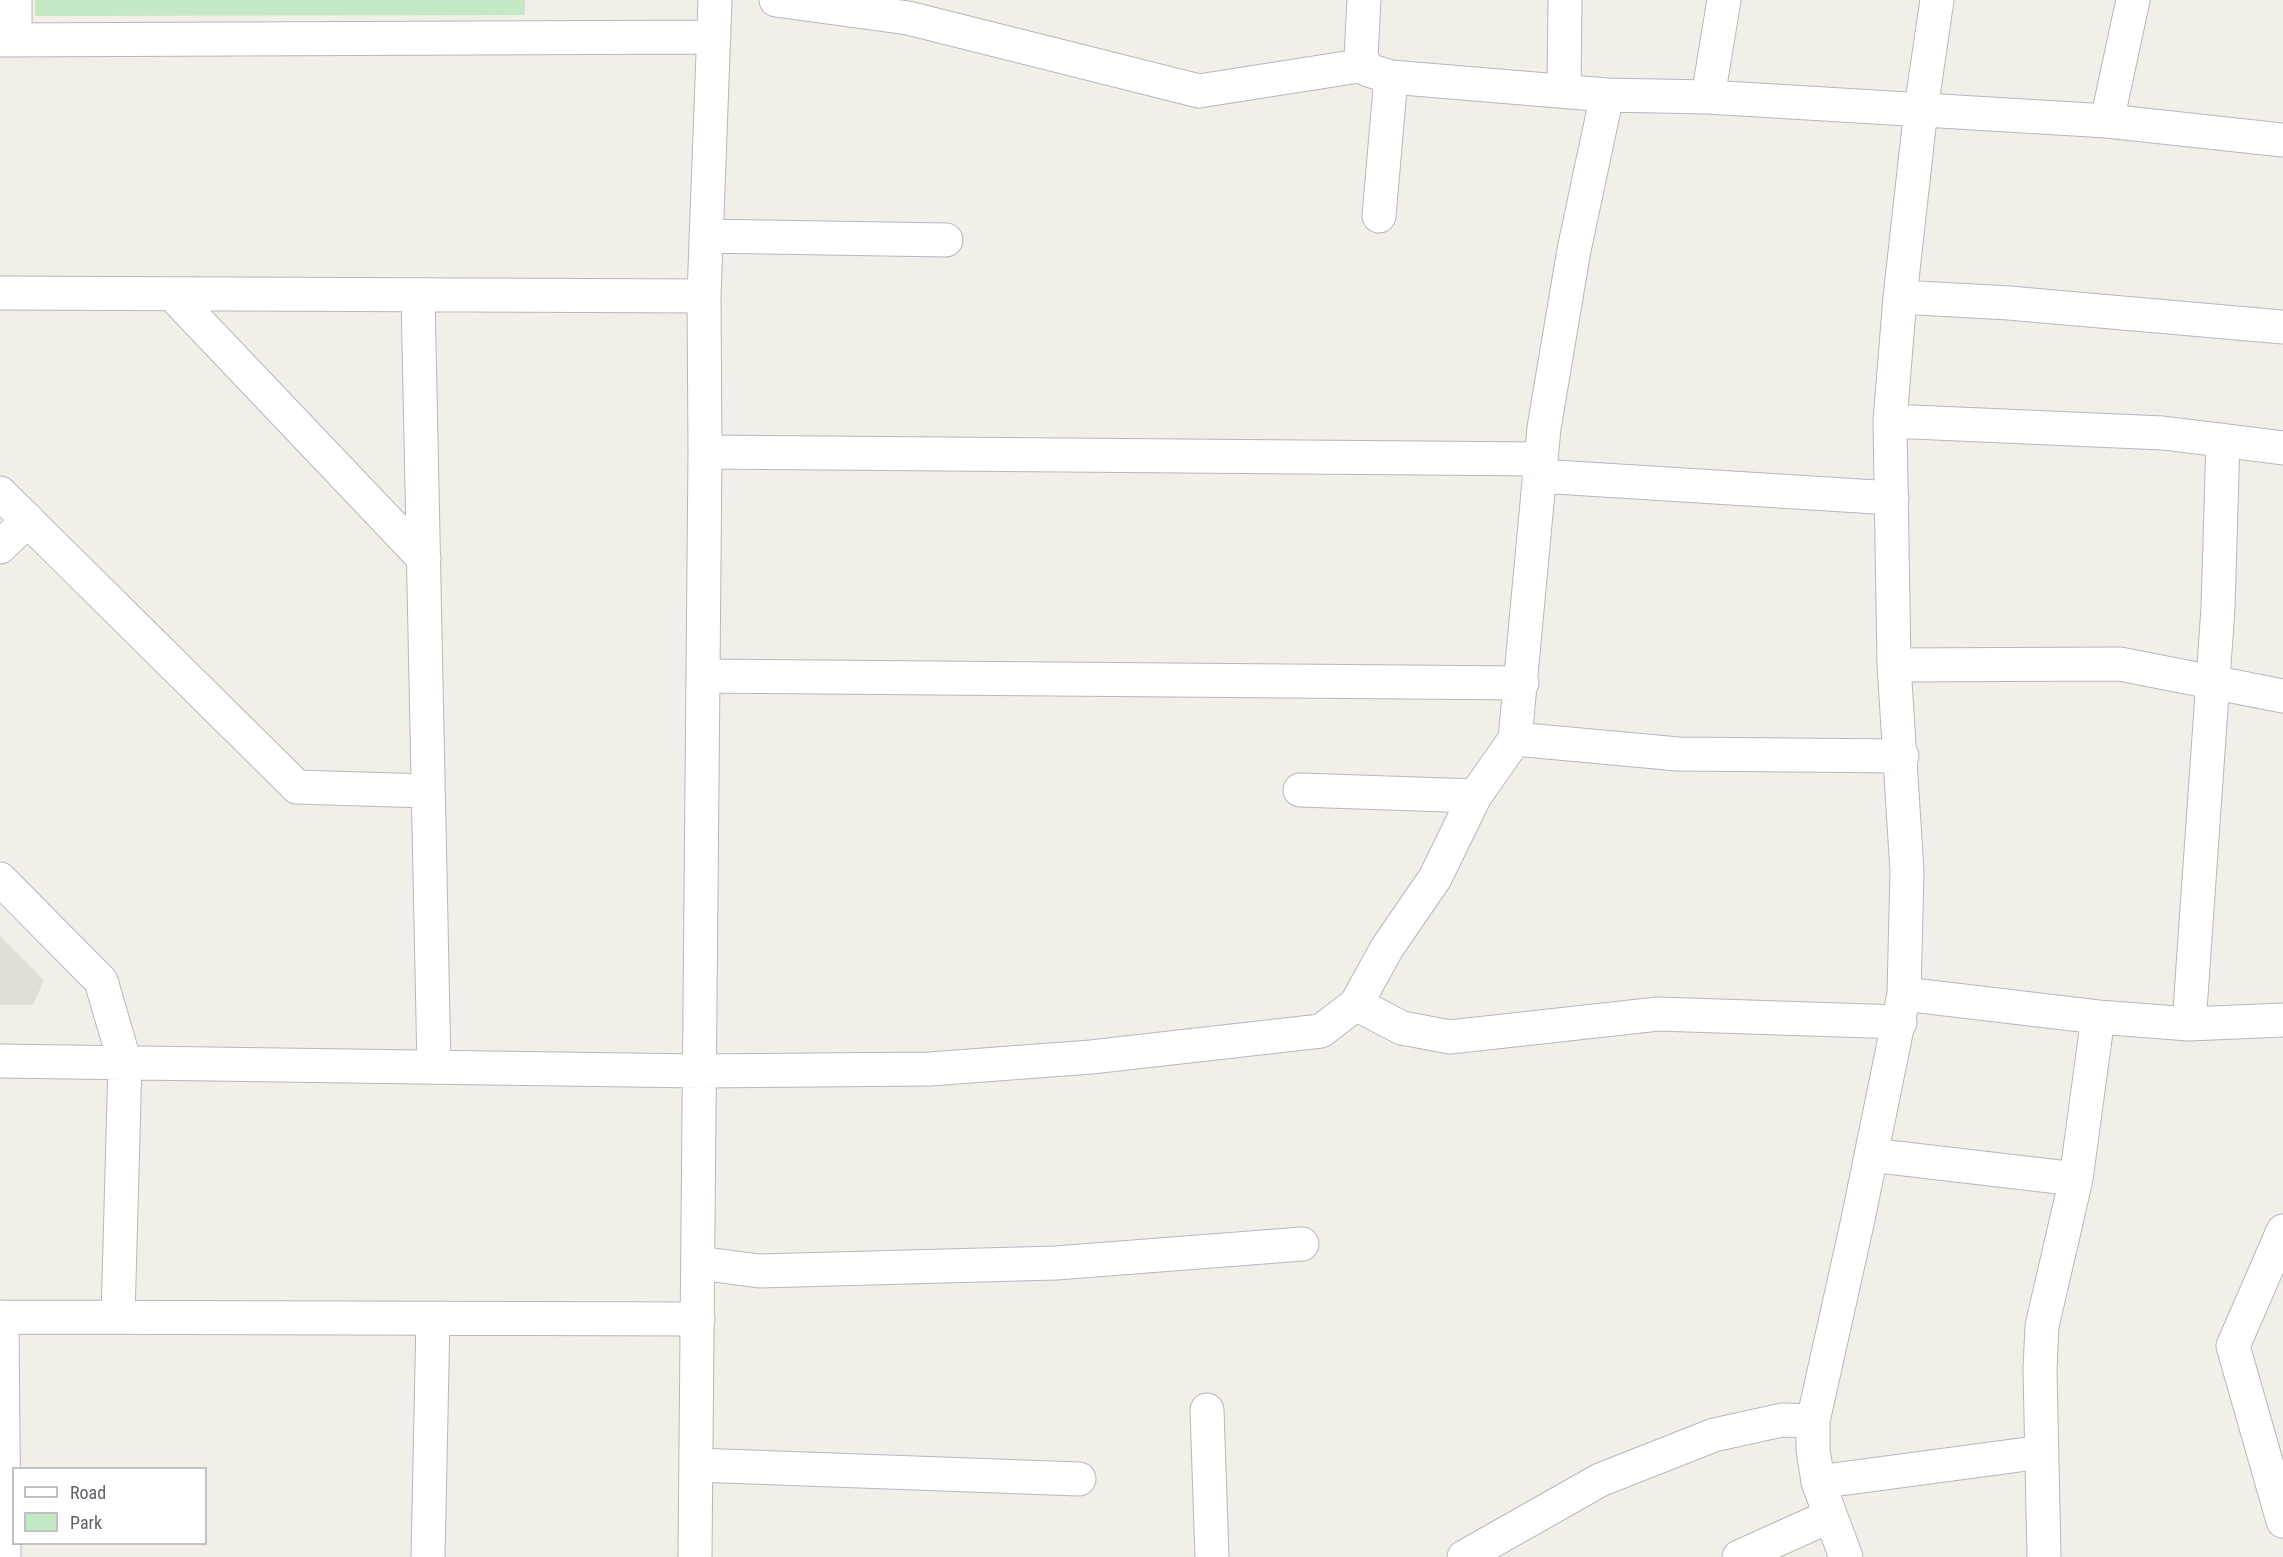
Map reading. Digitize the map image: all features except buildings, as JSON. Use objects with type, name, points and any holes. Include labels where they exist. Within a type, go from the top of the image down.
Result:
[{"type":"street","points":[[15,0],[8,40],[714,37]]},
{"type":"street","points":[[695,1557],[705,452],[704,296],[715,0]]},
{"type":"street","points":[[776,0],[908,18],[1199,91],[1378,71],[1606,95],[1708,97],[2107,121],[2283,140]]},
{"type":"street","points":[[1364,0],[1361,57],[1378,71]]},
{"type":"street","points":[[1564,90],[1565,0]]},
{"type":"street","points":[[1708,97],[1724,0]]},
{"type":"street","points":[[1846,1557],[1818,1482],[1813,1450],[1813,1421],[1902,1008],[1907,908],[1902,756],[1894,665],[1890,421],[1900,297],[1921,109],[1937,0]]},
{"type":"street","points":[[2107,121],[2133,0]]},
{"type":"street","points":[[1378,71],[1379,216]]},
{"type":"street","points":[[0,1061],[700,1071],[930,1068],[1091,1058],[1321,1030],[1356,1004],[1387,948],[1435,878],[1475,796],[1515,739],[1522,683],[1540,467],[1574,250],[1606,95]]},
{"type":"street","points":[[706,236],[946,240]]},
{"type":"street","points":[[0,293],[704,296]]},
{"type":"street","points":[[172,294],[424,559]]},
{"type":"street","points":[[418,295],[434,1067]]},
{"type":"street","points":[[1900,297],[2283,327]]},
{"type":"street","points":[[1890,421],[2163,434],[2283,448]]},
{"type":"street","points":[[2189,1024],[2213,681],[2223,440]]},
{"type":"street","points":[[705,452],[1540,467],[1892,498]]},
{"type":"street","points":[[0,493],[297,787],[428,791]]},
{"type":"street","points":[[0,547],[28,520]]},
{"type":"street","points":[[1894,665],[2120,664],[2283,696]]},
{"type":"street","points":[[703,676],[1522,683]]},
{"type":"street","points":[[1515,739],[1678,754],[1902,756]]},
{"type":"street","points":[[1300,790],[1475,796]]},
{"type":"street","points":[[0,879],[101,981],[125,1063],[118,1317]]},
{"type":"street","points":[[1356,1004],[1402,1028],[1450,1037],[1658,1014],[1902,1008],[2098,1017],[2189,1024],[2283,1020]]},
{"type":"street","points":[[2044,1557],[2040,1369],[2042,1326],[2076,1179],[2098,1017]]},
{"type":"street","points":[[1871,1155],[2076,1179]]},
{"type":"street","points":[[2283,1231],[2233,1346],[2283,1521]]},
{"type":"street","points":[[699,1263],[759,1271],[1056,1263],[1302,1244]]},
{"type":"street","points":[[4,1557],[1,1317],[698,1319]]},
{"type":"street","points":[[428,1557],[433,1318]]},
{"type":"street","points":[[1207,1410],[1212,1557]]},
{"type":"street","points":[[1464,1557],[1600,1480],[1714,1435],[1782,1420],[1813,1421]]},
{"type":"street","points":[[1818,1482],[2042,1452]]},
{"type":"street","points":[[696,1465],[1079,1479]]},
{"type":"street","points":[[1739,1557],[1830,1516]]},
{"type":"shaded area","points":[[0,936],[44,980],[33,1005],[0,1005]]},
{"type":"green space","points":[[35,0],[525,0],[525,15],[35,16]]}]
